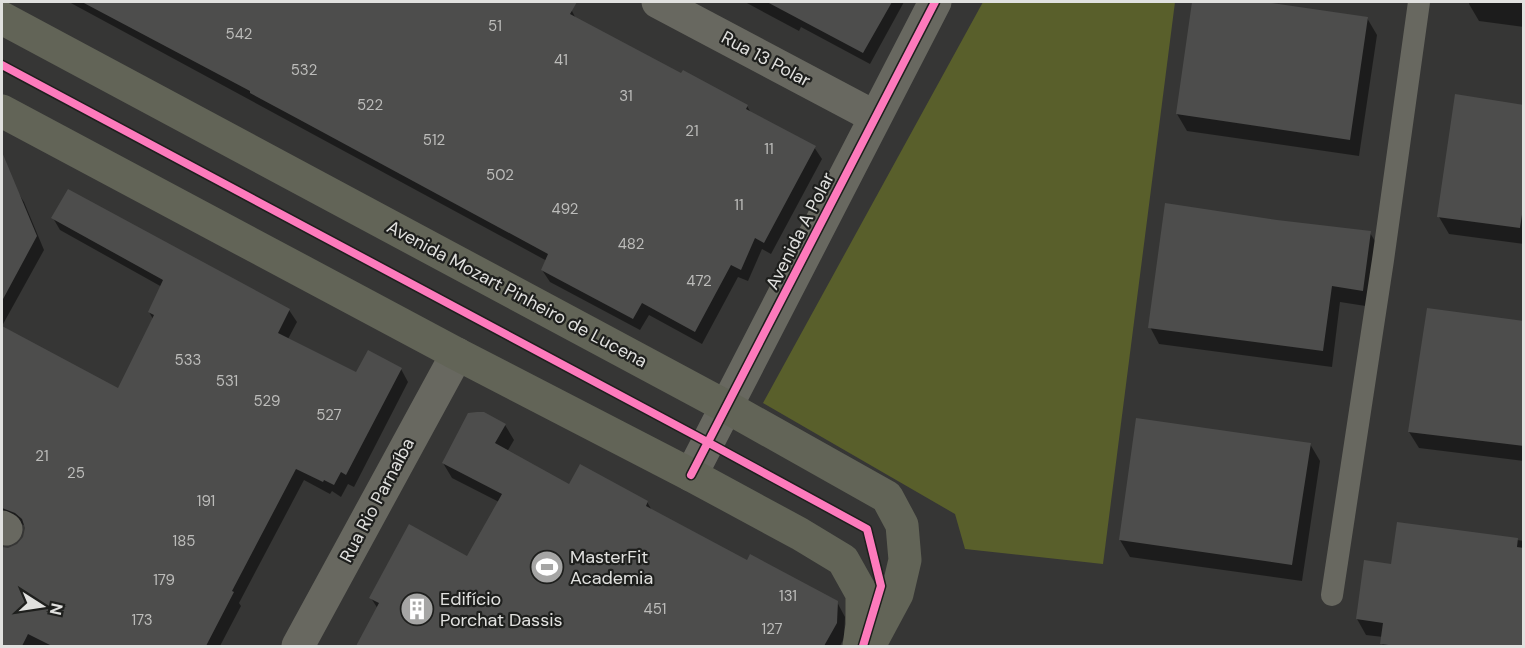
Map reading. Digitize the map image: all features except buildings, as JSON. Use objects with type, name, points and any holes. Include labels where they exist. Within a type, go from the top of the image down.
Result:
[{"type":"main road","name":"Avenida Mozart Pinheiro de Lucena","points":[[2,18],[728,407],[887,497],[902,525],[905,560],[897,594],[869,646]]},
{"type":"main road","points":[[4,118],[691,475],[843,560],[862,594],[859,646]]},
{"type":"street","name":"Rua 13 Polar","points":[[658,2],[875,117]]},
{"type":"street","name":"Avenida A Polar","points":[[691,475],[935,2]]},
{"type":"street","name":"Rua Rio Parnaíba","points":[[298,646],[457,354]]},
{"type":"lane","points":[[1332,595],[1419,2]]},
{"type":"green space","points":[[983,2],[1175,2],[1103,564],[965,549],[955,514],[763,403]]},
{"type":"cycle path","points":[[691,475],[935,2]]},
{"type":"cycle path","points":[[2,65],[867,529],[881,586],[863,646]]},
{"type":"place","name":"MasterFit Academia","points":[[547,567]]},
{"type":"place","name":"Edifício Porchat Dassis","points":[[417,609]]}]
